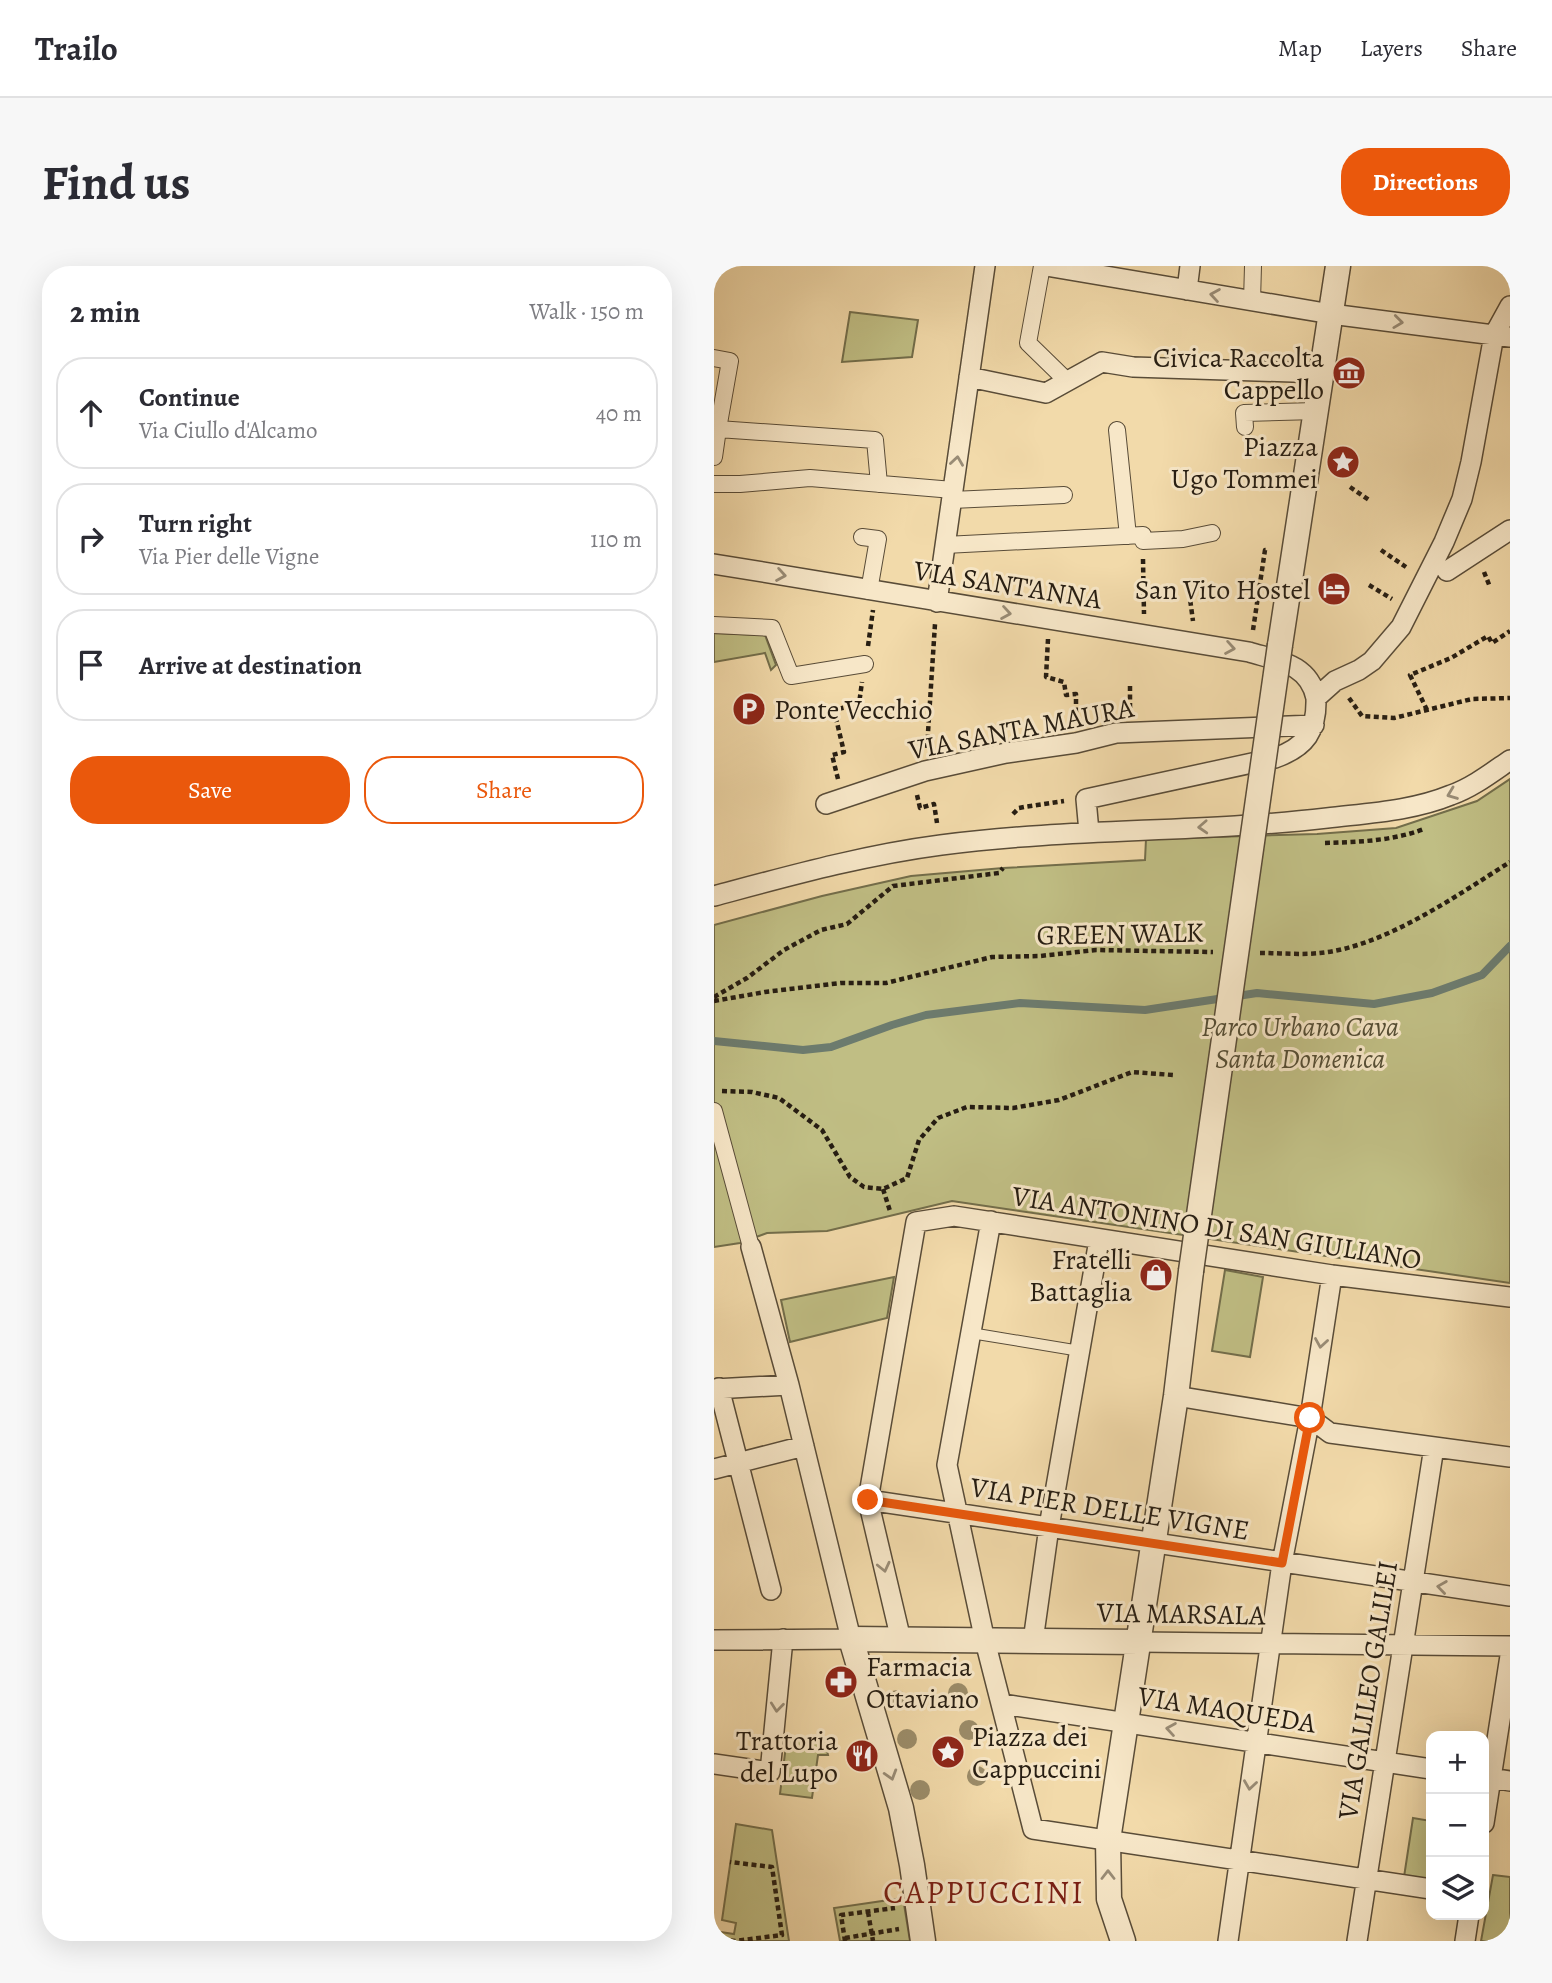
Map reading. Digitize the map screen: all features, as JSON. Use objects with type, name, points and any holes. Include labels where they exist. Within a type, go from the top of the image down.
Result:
[{"type":"street","points":[[937,602],[985,266]]},
{"type":"street","points":[[1068,381],[1028,343],[1044,266],[1331,314],[1502,336]]},
{"type":"street","points":[[1187,290],[1190,266]]},
{"type":"street","points":[[1252,301],[1253,266]]},
{"type":"street","points":[[1123,1941],[1109,1899],[1108,1840],[1175,1396],[1280,645],[1338,266]]},
{"type":"street","points":[[1089,832],[1086,799],[1275,758],[1301,745],[1314,725],[1317,715],[1316,698],[1335,681],[1372,661],[1401,627],[1444,542],[1462,499],[1510,306]]},
{"type":"street","points":[[714,358],[730,361],[716,429],[714,457]]},
{"type":"street","points":[[969,377],[1046,393],[1102,362],[1133,367],[1322,373]]},
{"type":"street","points":[[1245,427],[1244,413],[1316,411]]},
{"type":"street","points":[[716,429],[875,440],[879,484]]},
{"type":"street","points":[[1116,430],[1136,538]]},
{"type":"street","points":[[714,484],[810,478],[879,484],[952,495],[1065,495]]},
{"type":"street","points":[[1447,571],[1510,530]]},
{"type":"street","points":[[945,545],[1136,538],[1183,540],[1212,533]]},
{"type":"street","points":[[862,537],[878,539],[872,591]]},
{"type":"street","name":"VIA SANT'ANNA","points":[[714,564],[1249,652],[1300,669],[1313,686],[1316,698]]},
{"type":"street","points":[[714,625],[772,628],[791,676],[865,664]]},
{"type":"street","name":"VIA SANTA MAURA","points":[[835,801],[925,771],[1116,733],[1314,725]]},
{"type":"street","points":[[714,896],[859,860],[941,845],[1089,832],[1283,823],[1407,808],[1451,796],[1510,760]]},
{"type":"street","points":[[714,1111],[789,1385],[851,1639],[901,1808],[912,1865],[912,1935]]},
{"type":"street","name":"VIA ANTONINO DI SAN GIULIANO","points":[[868,1500],[916,1222],[954,1216],[1332,1275],[1510,1297]]},
{"type":"street","points":[[991,1221],[947,1465],[985,1641],[1008,1705],[1033,1829],[1426,1888]]},
{"type":"street","points":[[1032,1641],[1099,1240]]},
{"type":"street","points":[[1228,1941],[1282,1563],[1310,1418],[1332,1275]]},
{"type":"street","points":[[771,1590],[717,1388],[789,1385]]},
{"type":"street","points":[[1175,1396],[1310,1418],[1330,1433],[1510,1457]]},
{"type":"street","points":[[714,1469],[804,1446]]},
{"type":"street","name":"VIA GALILEO GALILEI","points":[[1357,1941],[1434,1447]]},
{"type":"street","points":[[868,1500],[901,1640]]},
{"type":"street","name":"VIA PIER DELLE VIGNE","points":[[868,1500],[1510,1597]]},
{"type":"street","points":[[714,1764],[770,1772],[783,1639]]},
{"type":"street","points":[[714,1640],[851,1639]]},
{"type":"street","name":"VIA MARSALA","points":[[851,1639],[1510,1646]]},
{"type":"street","points":[[1489,1803],[1495,1778],[1510,1656]]},
{"type":"street","name":"VIA MAQUEDA","points":[[1008,1705],[1426,1768]]},
{"type":"street","points":[[1465,1941],[1468,1920]]},
{"type":"lane","points":[[971,1332],[1080,1351]]},
{"type":"path","points":[[1350,487],[1369,500]]},
{"type":"path","points":[[1136,538],[1144,634]]},
{"type":"path","points":[[1381,550],[1425,580]]},
{"type":"path","points":[[1188,584],[1196,642]]},
{"type":"path","points":[[835,801],[832,755],[844,752],[834,710],[859,704],[872,591]]},
{"type":"path","points":[[937,602],[925,771],[927,781],[914,784],[920,808],[934,804],[941,845]]},
{"type":"path","points":[[1049,619],[1046,677],[1064,682],[1066,695],[1076,694],[1076,743]]},
{"type":"path","points":[[1427,710],[1410,675],[1451,658],[1488,636],[1492,643],[1510,631]]},
{"type":"path","points":[[1335,681],[1362,716],[1394,718],[1472,699],[1510,698]]},
{"type":"path","points":[[1013,815],[1019,808],[1086,799]]},
{"type":"path","points":[[1256,953],[1321,953],[1355,946],[1406,926],[1510,862]]},
{"type":"path","points":[[714,999],[793,945],[821,930],[847,924],[894,886],[999,873],[1003,868]]},
{"type":"path","name":"GREEN WALK","points":[[714,999],[841,983],[886,983],[992,957],[1040,956],[1097,950],[1217,952]]},
{"type":"path","points":[[714,1090],[752,1092],[779,1098],[822,1130],[850,1177],[863,1186],[883,1189],[907,1178],[919,1140],[938,1118],[967,1107],[1013,1108],[1059,1100],[1132,1072],[1173,1075]]},
{"type":"path","points":[[883,1189],[890,1211]]},
{"type":"path","points":[[714,1938],[736,1941],[782,1935],[772,1867],[730,1862]]},
{"type":"path","points":[[898,1907],[841,1915],[845,1940],[872,1934],[912,1935]]},
{"type":"path","points":[[868,1912],[873,1941]]},
{"type":"green space","points":[[850,312],[918,320],[912,357],[842,362]]},
{"type":"green space","points":[[714,633],[765,635],[776,665],[771,670],[765,653],[714,662]]},
{"type":"green space","name":"Parco Urbano Cava Santa Domenica","points":[[1510,779],[1510,1283],[952,1201],[827,1231],[767,1233],[740,1243],[714,1247],[714,925],[911,876],[1145,860],[1146,839],[1317,834],[1396,828],[1477,801]]},
{"type":"green space","points":[[1225,1270],[1263,1277],[1250,1357],[1212,1351]]},
{"type":"green space","points":[[894,1277],[887,1318],[790,1342],[781,1300]]},
{"type":"green space","points":[[787,1737],[824,1738],[828,1755],[818,1755],[812,1798],[780,1794]]},
{"type":"green space","points":[[1413,1818],[1426,1820],[1426,1880],[1404,1877]]},
{"type":"green space","points":[[736,1824],[772,1830],[789,1941],[714,1941],[714,1931],[734,1934],[736,1923],[722,1920]]},
{"type":"green space","points":[[1493,1875],[1510,1877],[1510,1941],[1481,1941],[1485,1920],[1489,1920]]},
{"type":"green space","points":[[903,1898],[910,1941],[840,1941],[834,1908]]},
{"type":"waterway","points":[[714,1041],[803,1050],[831,1047],[926,1015],[1020,1003],[1145,1010],[1257,993],[1374,1004],[1432,993],[1482,975],[1510,946]]},
{"type":"place","name":"Civica Raccolta Cappello","points":[[1349,373]]},
{"type":"place","name":"Piazza Ugo Tommei","points":[[1343,462]]},
{"type":"place","name":"San Vito Hostel","points":[[1334,589]]},
{"type":"place","name":"Ponte Vecchio","points":[[749,709]]},
{"type":"place","name":"Fratelli Battaglia","points":[[1156,1275]]},
{"type":"place","name":"Farmacia Ottaviano","points":[[841,1682]]},
{"type":"place","name":"Piazza dei Cappuccini","points":[[948,1752]]},
{"type":"place","name":"Trattoria del Lupo","points":[[862,1756]]},
{"type":"district","name":"CAPPUCCINI","points":[[984,1892]]},
{"type":"route","points":[[868,1500],[1282,1563],[1310,1418]]}]
